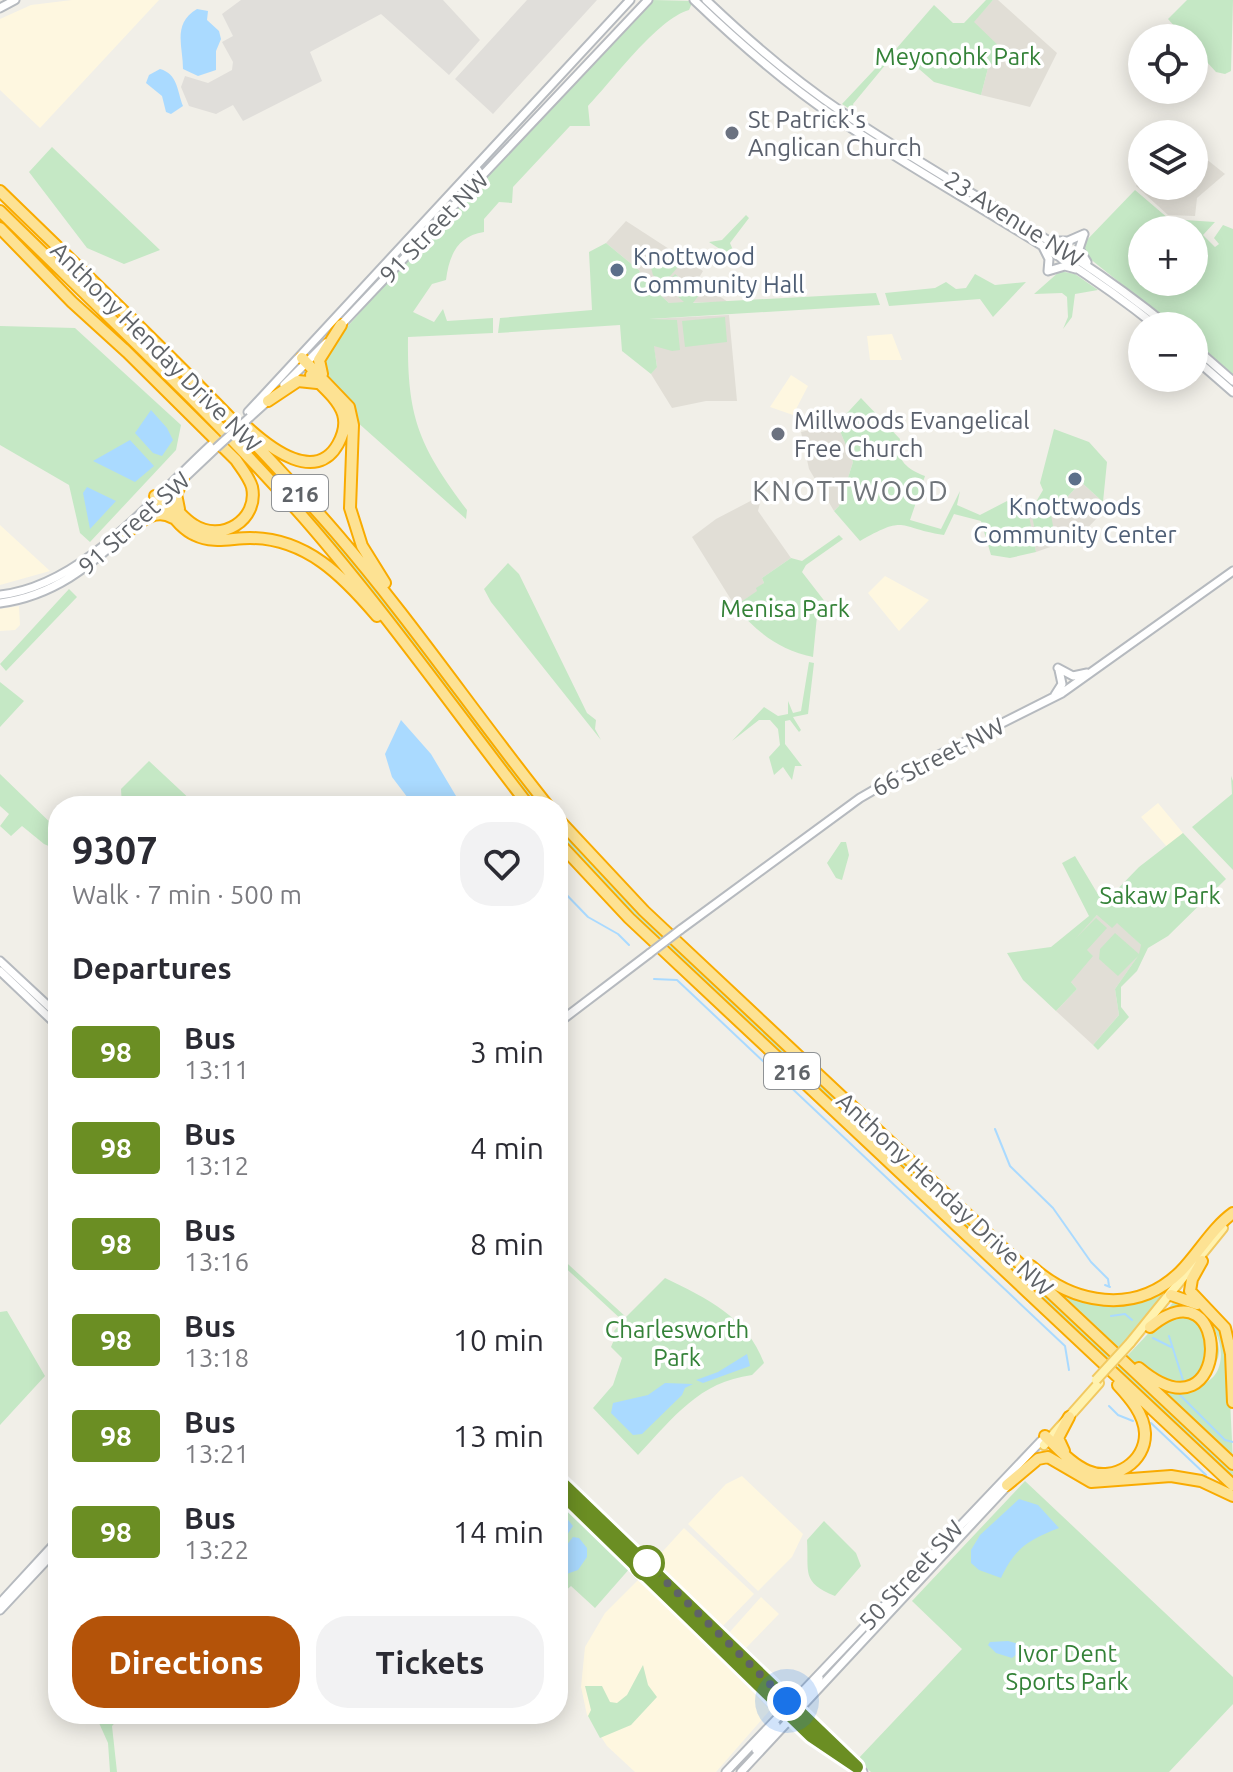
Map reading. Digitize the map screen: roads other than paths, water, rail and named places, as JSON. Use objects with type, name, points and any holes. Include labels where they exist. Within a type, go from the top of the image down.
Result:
[{"type":"highway","name":"Anthony Henday Drive NW","points":[[1,192],[172,361],[314,509],[419,634],[540,796]]},
{"type":"highway","name":"Anthony Henday Drive NW","points":[[0,211],[235,444],[354,577],[521,796]]},
{"type":"highway","points":[[0,228],[50,281],[235,444]]},
{"type":"highway","points":[[172,361],[266,444],[296,460],[312,461],[336,448],[343,434],[343,413],[325,384],[319,360],[341,325]]},
{"type":"highway","points":[[124,349],[236,460],[249,480],[252,495],[249,511],[233,527],[211,531],[160,513],[126,533]]},
{"type":"highway","points":[[303,362],[344,398],[352,416],[348,491],[356,533],[419,634]]},
{"type":"highway","points":[[268,401],[298,381],[325,384]]},
{"type":"highway","points":[[183,480],[175,500],[183,521]]},
{"type":"highway","points":[[160,497],[196,536],[211,540],[250,538],[279,542],[311,554],[335,569],[480,741]]},
{"type":"highway","name":"Anthony Henday Drive NW","points":[[568,830],[644,911],[1233,1464]]},
{"type":"highway","name":"Anthony Henday Drive NW","points":[[568,853],[629,918],[1233,1485]]},
{"type":"highway","points":[[928,1178],[1050,1282],[1080,1298],[1133,1298],[1166,1284],[1233,1214]]},
{"type":"highway","points":[[1202,1261],[1192,1279],[1190,1291],[1225,1328],[1230,1342],[1233,1402]]},
{"type":"highway","points":[[1018,1262],[1126,1358],[1159,1381],[1179,1387],[1191,1386],[1205,1380],[1216,1368],[1221,1355],[1219,1338],[1203,1317],[1189,1312],[1171,1313],[1150,1327]]},
{"type":"highway","points":[[1030,1294],[1121,1388],[1143,1423],[1144,1440],[1139,1454],[1121,1471],[1096,1474],[1073,1462],[1045,1440]]},
{"type":"highway","points":[[1173,1296],[1209,1311]]},
{"type":"highway","points":[[1069,1417],[1058,1438],[1073,1462]]},
{"type":"highway","points":[[1045,1440],[1076,1476]]},
{"type":"highway","points":[[1007,1485],[1038,1459],[1048,1457],[1076,1476],[1107,1482],[1171,1476],[1201,1481],[1233,1496]]},
{"type":"main road","points":[[0,8],[15,0]]},
{"type":"main road","name":"91 Street NW","points":[[248,415],[268,401],[630,0]]},
{"type":"main road","name":"91 Street NW","points":[[214,446],[341,325],[646,0]]},
{"type":"main road","name":"23 Avenue NW","points":[[694,0],[797,91],[869,140],[1018,228],[1040,237]]},
{"type":"main road","name":"23 Avenue NW","points":[[705,0],[768,57],[840,111],[1040,237],[1137,312]]},
{"type":"main road","points":[[1018,228],[1114,284]]},
{"type":"main road","points":[[1040,237],[1063,242],[1084,234],[1080,252],[1097,271]]},
{"type":"main road","points":[[1040,237],[1049,259],[1048,271],[1068,266],[1085,273]]},
{"type":"main road","name":"23 Avenue NW","points":[[1064,254],[1097,271],[1150,312]]},
{"type":"main road","points":[[1208,359],[1233,381]]},
{"type":"main road","points":[[1208,370],[1233,392]]},
{"type":"main road","name":"91 Street SW","points":[[1,595],[46,583],[79,564],[183,480],[214,446]]},
{"type":"main road","name":"91 Street SW","points":[[0,603],[36,594],[67,581],[126,533],[214,446]]},
{"type":"main road","name":"66 Street NW","points":[[568,1015],[860,798],[905,772],[1046,702],[1103,666],[1233,571]]},
{"type":"main road","points":[[1046,702],[1061,686],[1058,668],[1075,677],[1103,666]]},
{"type":"main road","points":[[0,961],[48,1011]]},
{"type":"main road","points":[[0,971],[48,1013]]},
{"type":"main road","points":[[1131,1344],[1150,1327],[1233,1214]]},
{"type":"main road","points":[[1098,1381],[1233,1224]]},
{"type":"main road","name":"50 Street SW","points":[[741,1772],[768,1743],[834,1656],[946,1537],[1069,1417],[1098,1381]]},
{"type":"main road","name":"50 Street SW","points":[[726,1772],[775,1720],[805,1703],[1007,1485],[1098,1381]]},
{"type":"main road","points":[[568,1489],[764,1692],[831,1742]]},
{"type":"main road","points":[[568,1499],[642,1564]]},
{"type":"main road","points":[[908,1593],[909,1586],[946,1537]]},
{"type":"main road","points":[[0,1610],[48,1551]]},
{"type":"main road","points":[[6,1599],[48,1558]]},
{"type":"main road","points":[[862,1643],[903,1589],[904,1582]]},
{"type":"main road","points":[[679,1602],[758,1673],[803,1728],[860,1769]]},
{"type":"main road","points":[[712,1641],[758,1673]]},
{"type":"main road","points":[[764,1692],[773,1707],[775,1720]]},
{"type":"main road","points":[[805,1703],[818,1730]]},
{"type":"main road","points":[[791,1712],[818,1730],[860,1769]]},
{"type":"main road","points":[[747,1765],[791,1712]]},
{"type":"main road","points":[[768,1743],[793,1726],[803,1728]]},
{"type":"water","points":[[197,9],[208,11],[207,20],[219,31],[221,39],[216,51],[216,70],[198,76],[183,69],[181,36],[184,21]]},
{"type":"water","points":[[160,69],[174,79],[183,106],[171,114],[166,112],[162,96],[146,83],[149,75]]},
{"type":"water","points":[[151,410],[173,440],[162,456],[153,453],[135,433]]},
{"type":"water","points":[[130,440],[154,466],[135,482],[93,461]]},
{"type":"water","points":[[87,487],[116,501],[90,529],[83,493]]},
{"type":"water","points":[[401,720],[431,754],[456,796],[406,796],[392,777],[385,754]]},
{"type":"water","points":[[747,1354],[750,1366],[703,1383],[696,1380],[718,1372]]},
{"type":"water","points":[[665,1383],[693,1384],[685,1388],[682,1395],[642,1434],[633,1435],[611,1413],[613,1403],[648,1395]]},
{"type":"water","points":[[1019,1499],[1038,1505],[1059,1528],[1017,1552],[1001,1578],[979,1570],[971,1563],[971,1550],[980,1535]]},
{"type":"water","points":[[573,1537],[579,1538],[587,1548],[587,1557],[578,1570],[568,1574],[568,1543]]},
{"type":"water","points":[[1008,1641],[1027,1646],[1012,1658],[996,1653],[988,1645],[990,1642]]},
{"type":"waterway","points":[[568,896],[588,917],[618,934],[629,945]]},
{"type":"waterway","points":[[654,979],[677,980],[1065,1346],[1069,1370]]},
{"type":"waterway","points":[[995,1129],[1010,1166],[1053,1208],[1091,1262],[1108,1279],[1109,1286]]},
{"type":"waterway","points":[[1105,1285],[1110,1287]]},
{"type":"waterway","points":[[1111,1316],[1125,1314],[1132,1320]]},
{"type":"waterway","points":[[1169,1336],[1183,1380]]},
{"type":"waterway","points":[[1153,1338],[1171,1347]]},
{"type":"waterway","points":[[1180,1395],[1225,1440],[1233,1442]]},
{"type":"waterway","points":[[1109,1406],[1118,1415],[1133,1421]]},
{"type":"waterway","points":[[1151,1423],[1206,1475]]},
{"type":"place","name":"St Patrick's Anglican Church","points":[[732,133]]},
{"type":"place","name":"Knottwood Community Hall","points":[[617,270]]},
{"type":"place","name":"Millwoods Evangelical Free Church","points":[[778,434]]},
{"type":"place","name":"Knottwoods Community Center","points":[[1075,479]]},
{"type":"district","name":"KNOTTWOOD","points":[[851,490]]},
{"type":"park label","name":"Meyonohk Park","points":[[958,56]]},
{"type":"park label","name":"Menisa Park","points":[[785,608]]},
{"type":"park label","name":"Sakaw Park","points":[[1160,895]]},
{"type":"park label","name":"Charlesworth Park","points":[[677,1343]]},
{"type":"park label","name":"Ivor Dent Sports Park","points":[[1067,1667]]}]
